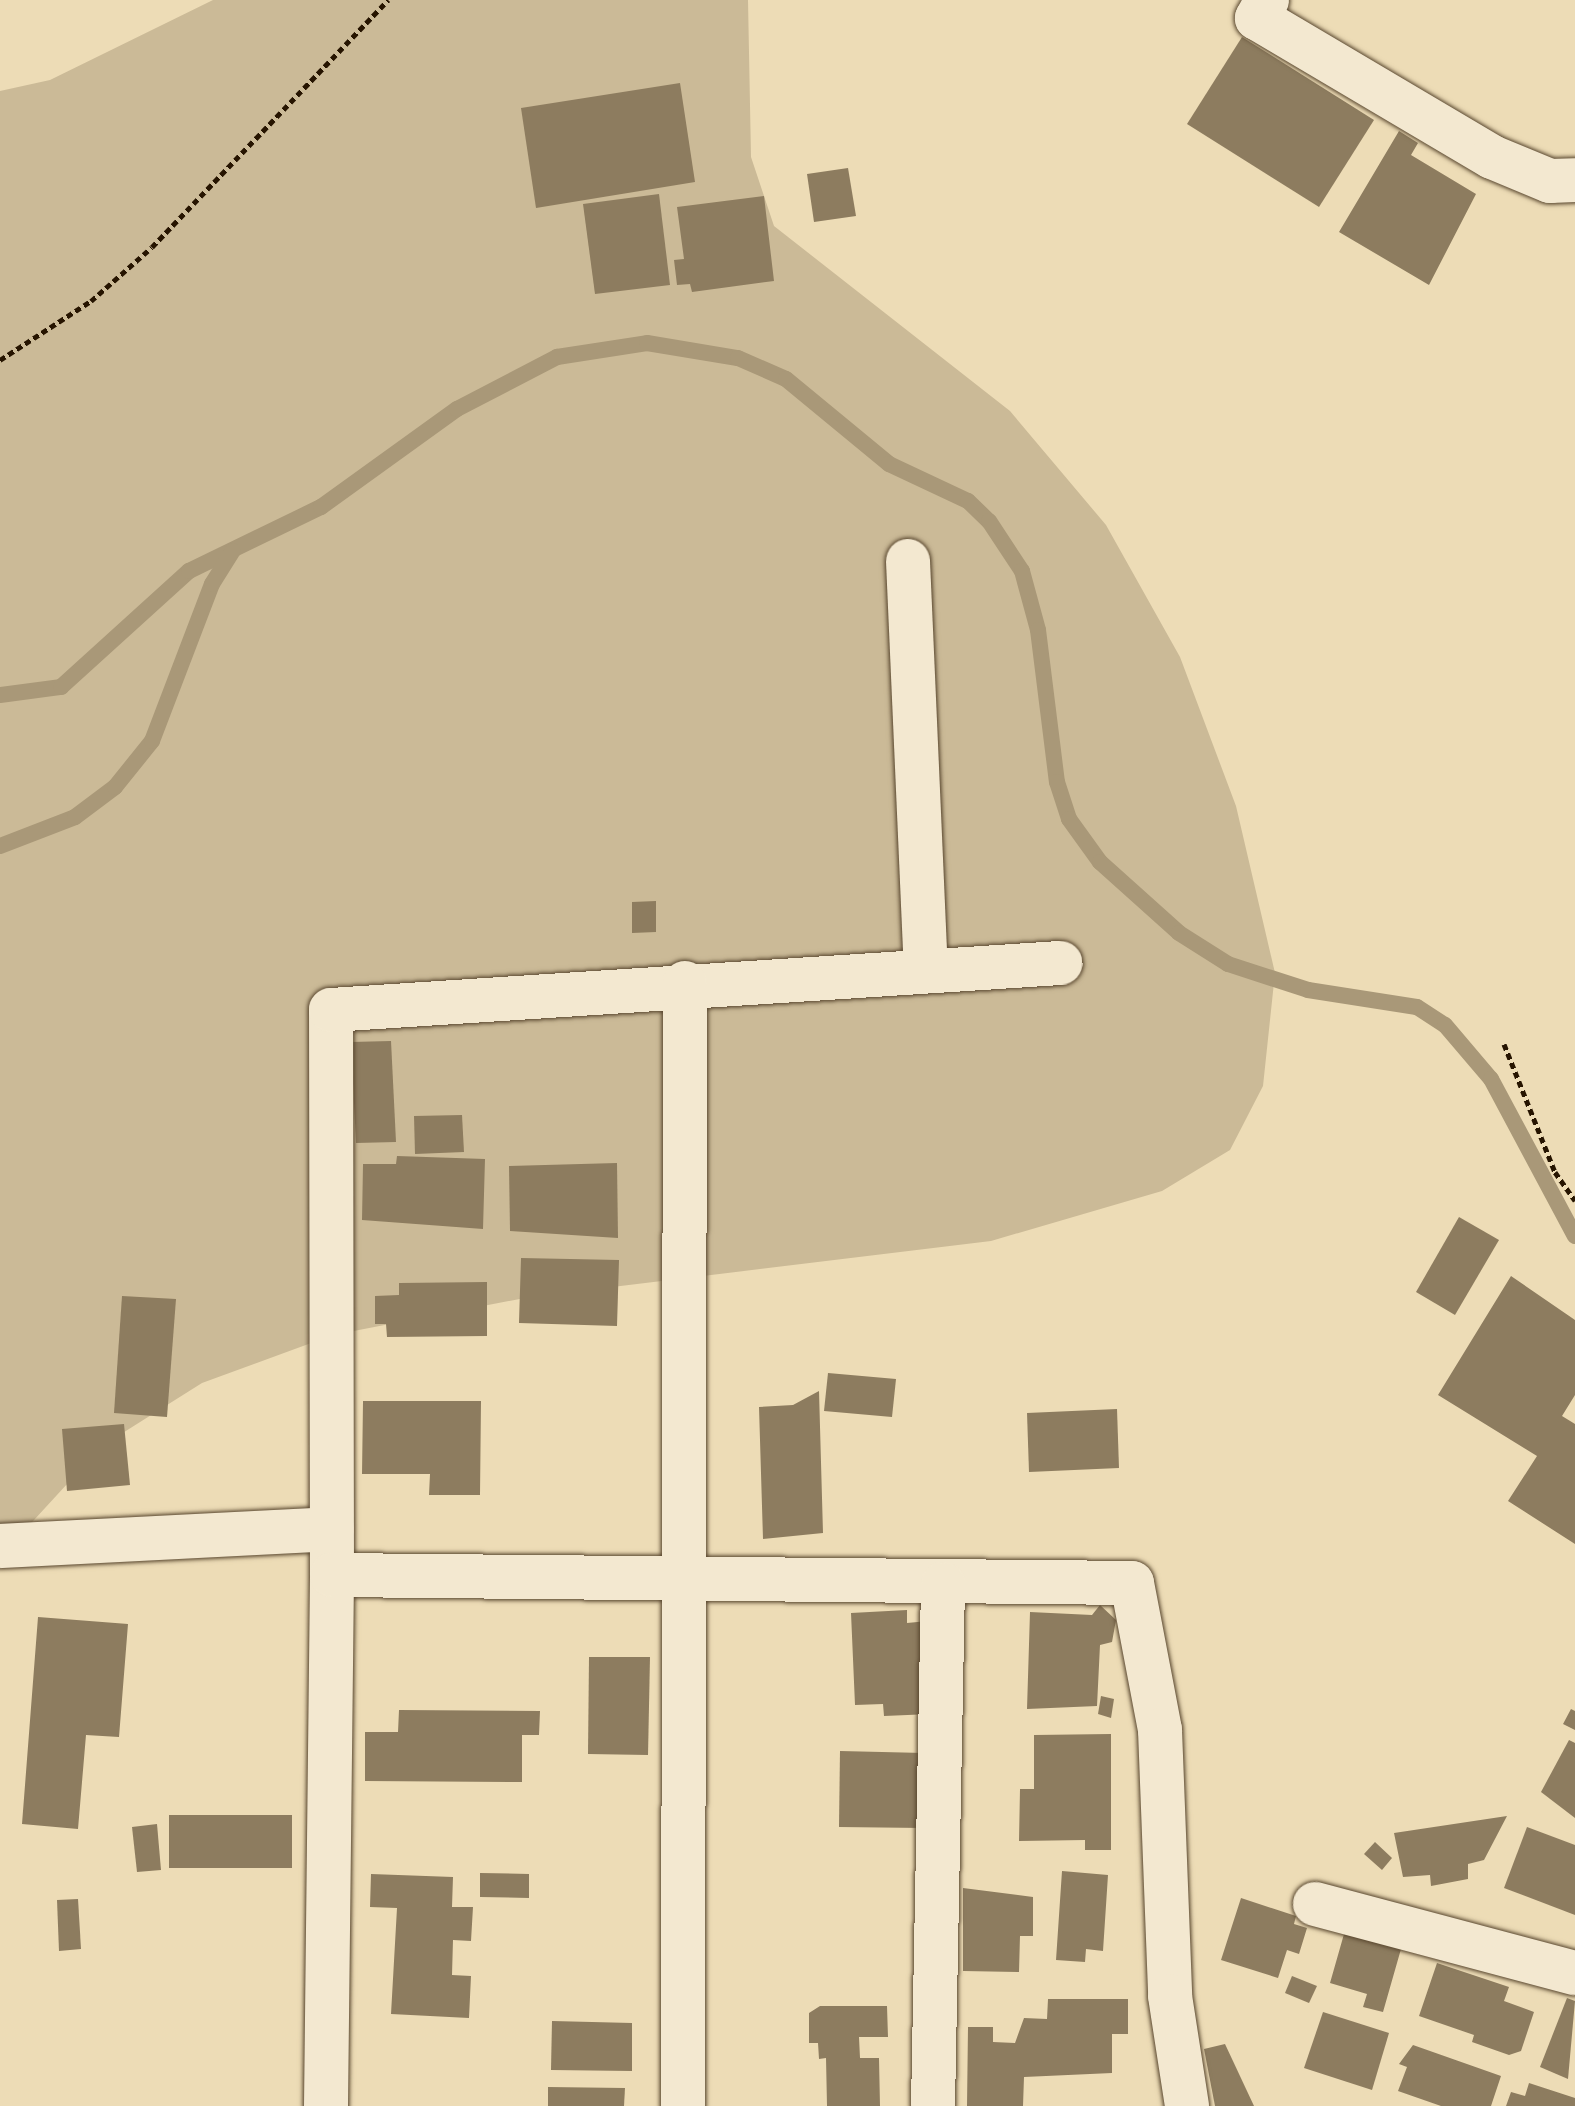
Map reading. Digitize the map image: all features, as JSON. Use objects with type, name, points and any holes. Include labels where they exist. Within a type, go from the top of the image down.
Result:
[{"type":"street","points":[[1267,0],[1257,18],[1492,157],[1550,181],[1575,180]]},
{"type":"street","points":[[908,561],[926,970]]},
{"type":"street","points":[[326,2106],[332,1575],[331,1010],[685,983],[1060,963]]},
{"type":"street","points":[[683,2106],[685,983]]},
{"type":"street","points":[[0,1546],[332,1529]]},
{"type":"street","points":[[332,1575],[943,1584],[1132,1583],[1160,1730],[1170,1996],[1187,2106]]},
{"type":"street","points":[[933,2106],[943,1584]]},
{"type":"street","points":[[1315,1904],[1575,1973]]},
{"type":"path","points":[[0,360],[91,301],[152,247],[388,0]]},
{"type":"path","points":[[1504,1044],[1555,1172],[1575,1201]]},
{"type":"shaded area","points":[[213,0],[748,0],[751,157],[774,226],[1010,411],[1106,525],[1180,657],[1236,806],[1275,973],[1263,1086],[1230,1150],[1162,1191],[991,1241],[530,1297],[333,1335],[202,1383],[102,1446],[0,1557],[0,91],[50,80]]},
{"type":"building","points":[[1242,37],[1374,120],[1319,207],[1187,124]]},
{"type":"building","points":[[680,83],[695,182],[536,208],[521,108]]},
{"type":"building","points":[[1399,131],[1418,143],[1411,155],[1476,194],[1429,285],[1339,232]]},
{"type":"building","points":[[848,168],[856,216],[814,222],[807,174]]},
{"type":"building","points":[[659,194],[670,285],[595,294],[583,204]]},
{"type":"building","points":[[764,196],[774,281],[692,292],[690,284],[677,285],[674,260],[684,259],[677,207]]},
{"type":"building","points":[[656,901],[656,932],[632,933],[632,902]]},
{"type":"building","points":[[391,1041],[396,1142],[356,1143],[351,1042]]},
{"type":"building","points":[[462,1115],[464,1152],[415,1154],[414,1116]]},
{"type":"building","points":[[397,1156],[485,1159],[483,1229],[362,1220],[363,1164],[396,1164]]},
{"type":"building","points":[[617,1163],[618,1238],[510,1231],[509,1166]]},
{"type":"building","points":[[1459,1217],[1499,1240],[1455,1315],[1416,1292]]},
{"type":"building","points":[[521,1258],[619,1260],[617,1326],[519,1323]]},
{"type":"building","points":[[1511,1276],[1575,1320],[1575,1395],[1562,1416],[1575,1424],[1575,1544],[1508,1501],[1537,1456],[1438,1395]]},
{"type":"building","points":[[487,1282],[487,1336],[387,1337],[386,1324],[375,1324],[375,1296],[399,1295],[399,1283]]},
{"type":"building","points":[[122,1296],[176,1299],[167,1417],[114,1413]]},
{"type":"building","points":[[828,1373],[896,1379],[892,1417],[824,1411]]},
{"type":"building","points":[[819,1391],[823,1533],[763,1539],[759,1407],[793,1405]]},
{"type":"building","points":[[363,1401],[481,1401],[480,1495],[429,1495],[430,1474],[362,1474]]},
{"type":"building","points":[[1117,1409],[1119,1468],[1029,1472],[1027,1413]]},
{"type":"building","points":[[124,1424],[130,1485],[67,1491],[62,1429]]},
{"type":"building","points":[[1100,1605],[1116,1620],[1112,1642],[1100,1645],[1097,1706],[1027,1709],[1030,1612],[1092,1615]]},
{"type":"building","points":[[907,1610],[907,1623],[928,1621],[931,1714],[884,1716],[883,1704],[855,1705],[851,1613]]},
{"type":"building","points":[[38,1617],[128,1624],[119,1737],[86,1735],[78,1829],[22,1824]]},
{"type":"building","points":[[589,1657],[650,1657],[648,1755],[588,1754]]},
{"type":"building","points":[[1101,1696],[1114,1699],[1111,1718],[1098,1714]]},
{"type":"building","points":[[1571,1709],[1575,1711],[1575,1730],[1563,1724]]},
{"type":"building","points":[[399,1710],[540,1711],[539,1735],[522,1735],[522,1782],[365,1781],[365,1732],[398,1732]]},
{"type":"building","points":[[1111,1734],[1111,1850],[1085,1850],[1085,1840],[1019,1841],[1020,1789],[1034,1789],[1034,1735]]},
{"type":"building","points":[[1569,1740],[1575,1743],[1575,1818],[1541,1792]]},
{"type":"building","points":[[840,1751],[924,1753],[923,1828],[839,1827]]},
{"type":"building","points":[[169,1815],[292,1815],[292,1868],[169,1868]]},
{"type":"building","points":[[1507,1816],[1484,1860],[1468,1864],[1468,1879],[1431,1886],[1430,1875],[1403,1877],[1394,1833]]},
{"type":"building","points":[[157,1824],[161,1870],[137,1872],[132,1827]]},
{"type":"building","points":[[1527,1827],[1575,1845],[1575,1915],[1504,1888]]},
{"type":"building","points":[[1375,1842],[1392,1858],[1382,1870],[1364,1854]]},
{"type":"building","points":[[1062,1871],[1108,1875],[1103,1951],[1086,1949],[1085,1962],[1056,1960]]},
{"type":"building","points":[[480,1873],[529,1874],[529,1898],[480,1897]]},
{"type":"building","points":[[371,1874],[453,1877],[452,1907],[473,1907],[471,1941],[453,1940],[452,1975],[471,1976],[469,2018],[391,2014],[397,1908],[370,1907]]},
{"type":"building","points":[[963,1888],[1033,1897],[1033,1936],[1020,1936],[1019,1972],[963,1971]]},
{"type":"building","points":[[1241,1898],[1296,1916],[1294,1924],[1307,1928],[1299,1954],[1287,1950],[1278,1978],[1221,1960]]},
{"type":"building","points":[[78,1899],[81,1949],[59,1951],[57,1900]]},
{"type":"building","points":[[1344,1934],[1401,1949],[1383,2012],[1363,2007],[1367,1994],[1330,1983]]},
{"type":"building","points":[[1437,1963],[1509,1987],[1504,2001],[1534,2012],[1521,2051],[1509,2055],[1472,2042],[1474,2035],[1419,2016]]},
{"type":"building","points":[[1292,1976],[1317,1986],[1309,2003],[1285,1993]]},
{"type":"building","points":[[1567,1998],[1575,2001],[1568,2079],[1540,2067]]},
{"type":"building","points":[[1048,1999],[1128,1999],[1128,2034],[1112,2034],[1112,2073],[1024,2077],[1023,2106],[967,2106],[968,2027],[993,2027],[993,2042],[1015,2043],[1024,2018],[1047,2019]]},
{"type":"building","points":[[820,2006],[887,2006],[888,2037],[859,2037],[860,2058],[879,2058],[880,2106],[827,2106],[826,2058],[819,2059],[818,2043],[809,2043],[809,2013]]},
{"type":"building","points":[[1323,2012],[1389,2033],[1372,2090],[1304,2068]]},
{"type":"building","points":[[552,2021],[632,2023],[632,2071],[551,2070]]},
{"type":"building","points":[[1225,2044],[1254,2106],[1215,2106],[1204,2049]]},
{"type":"building","points":[[1413,2045],[1501,2076],[1491,2106],[1441,2106],[1398,2091],[1407,2067],[1399,2064]]},
{"type":"building","points":[[1529,2083],[1575,2098],[1575,2106],[1506,2106],[1511,2092],[1525,2096]]},
{"type":"building","points":[[548,2087],[625,2088],[624,2106],[548,2106]]},
{"type":"waterway","points":[[0,695],[61,687],[189,571],[321,507],[457,409],[557,357],[647,343],[738,358],[786,379],[889,464],[968,501],[989,521],[1022,571],[1038,630],[1057,782],[1069,819],[1100,862],[1179,933],[1228,964],[1308,990],[1417,1007],[1445,1025],[1491,1079],[1575,1236]]},
{"type":"waterway","points":[[0,846],[75,817],[115,787],[152,741],[212,584],[233,551]]}]
